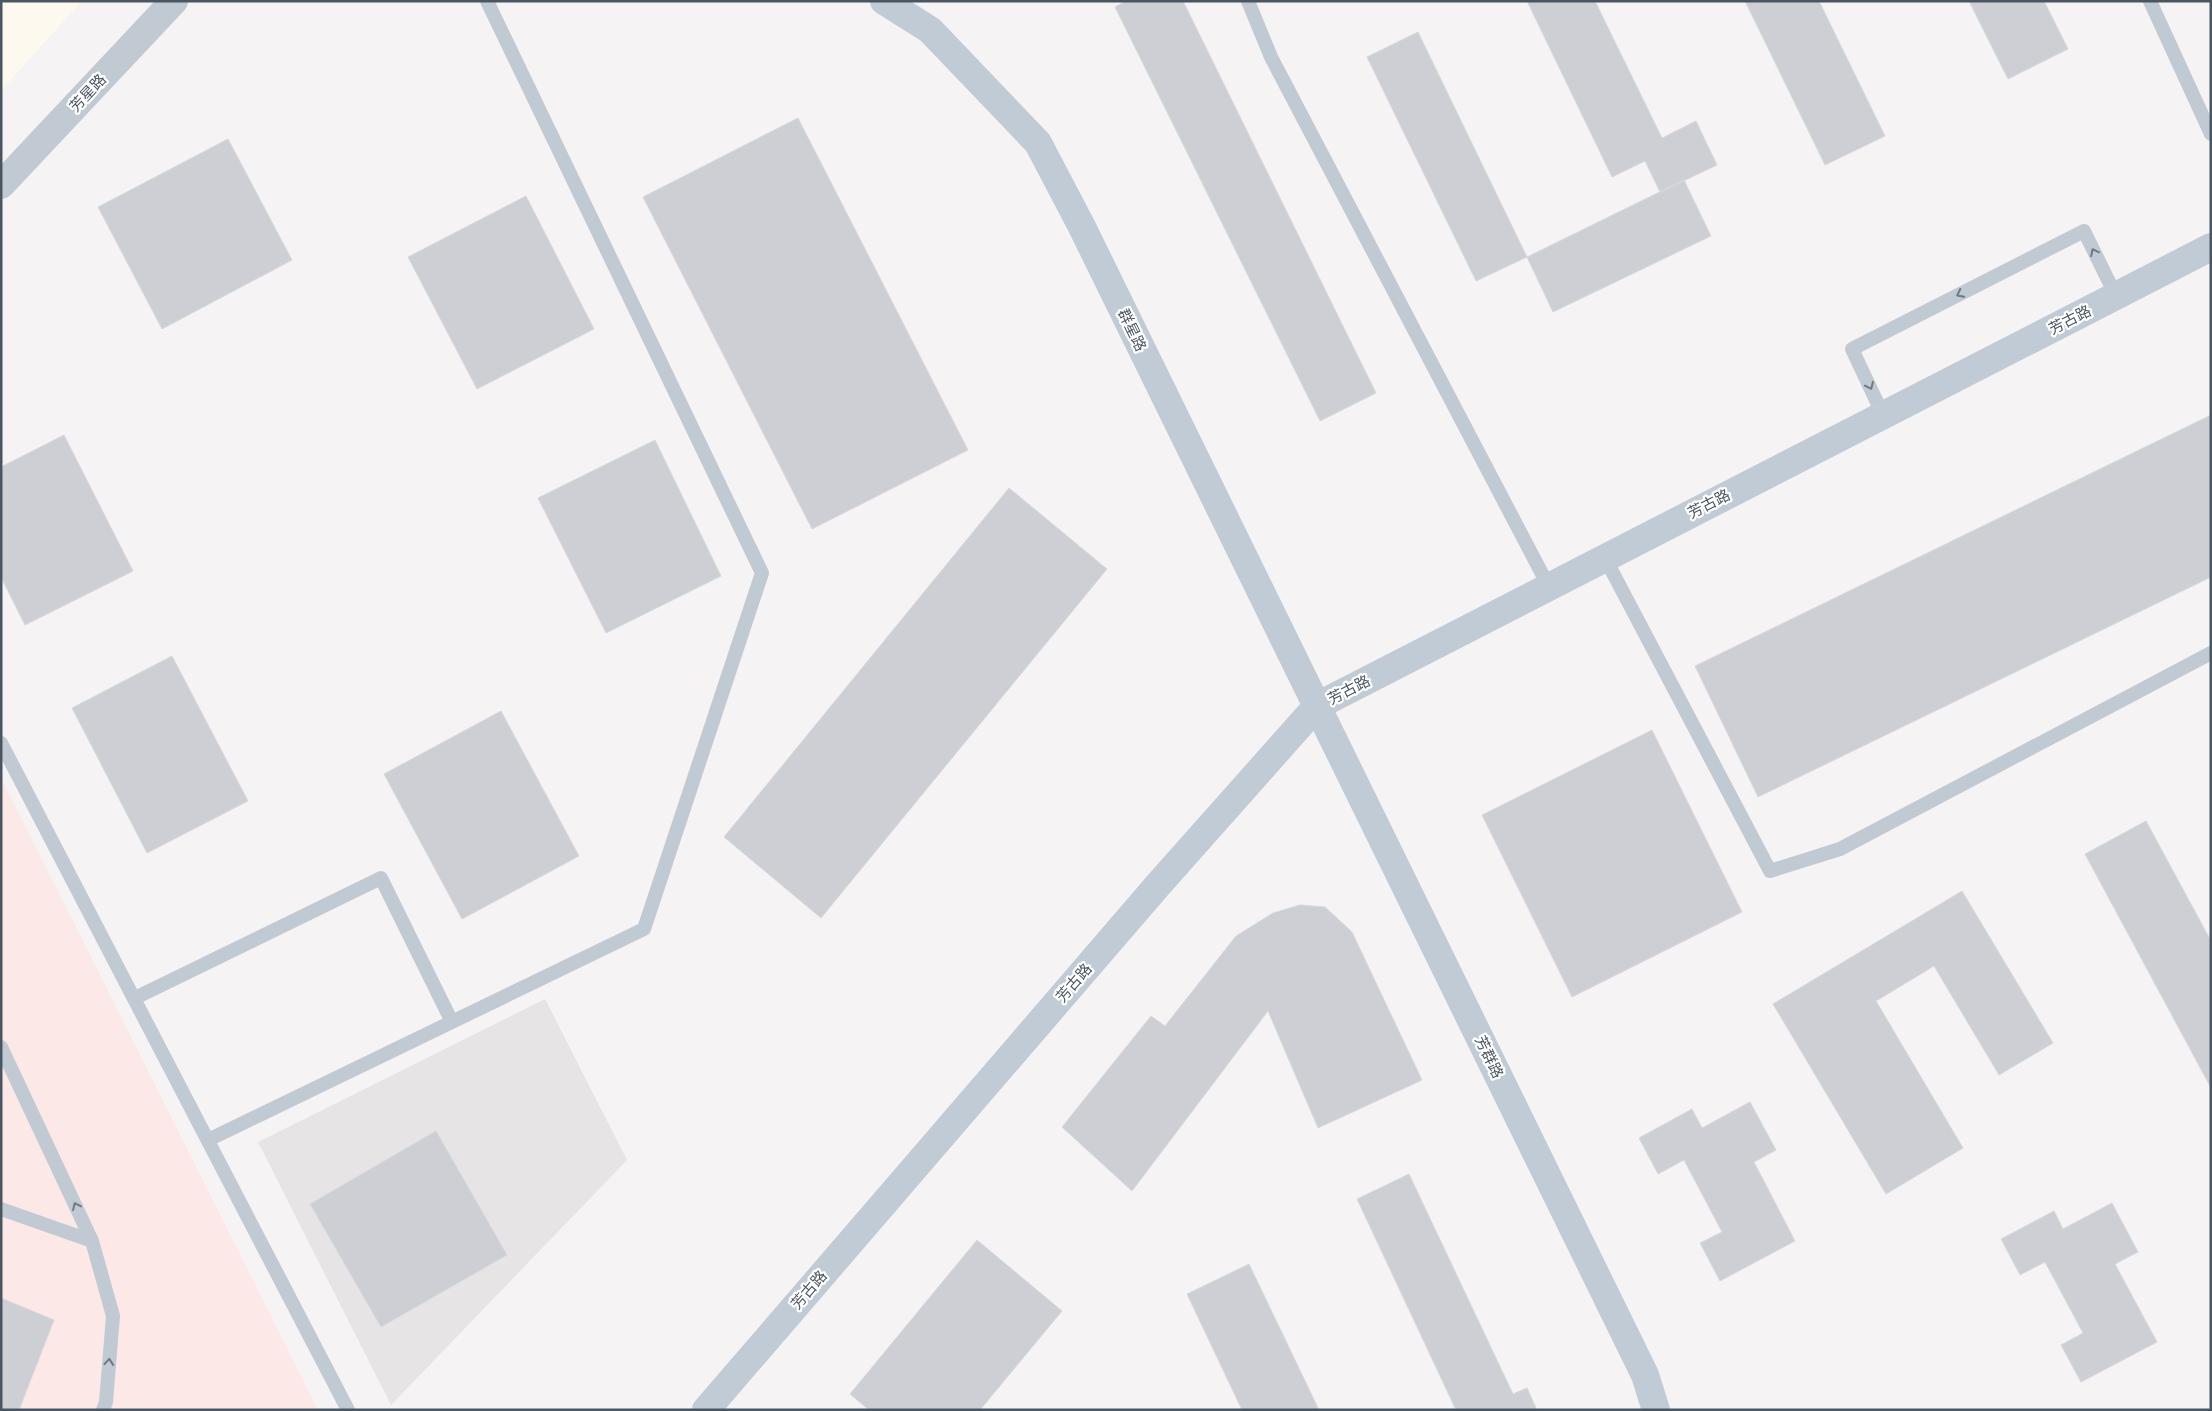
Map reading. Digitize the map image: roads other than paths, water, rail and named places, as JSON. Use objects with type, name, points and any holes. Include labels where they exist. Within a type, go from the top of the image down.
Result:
[{"type":"street","name":"芳星路","points":[[1,185],[174,1]]},
{"type":"street","name":"群星路","points":[[884,1],[930,30],[1038,143],[1082,227],[1318,706]]},
{"type":"street","name":"芳古路","points":[[706,1410],[1158,885],[1318,706],[2211,247]]},
{"type":"street","name":"芳群路","points":[[1318,706],[1646,1376],[1656,1410]]},
{"type":"lane","points":[[208,1140],[644,929],[762,573],[487,1]]},
{"type":"lane","points":[[1248,1],[1271,57],[1549,587]]},
{"type":"lane","points":[[2150,1],[2211,134]]},
{"type":"lane","points":[[1883,416],[1852,349],[2084,231],[2116,296]]},
{"type":"lane","points":[[1606,558],[1770,871],[1840,849],[2211,653]]},
{"type":"lane","points":[[1,743],[348,1410]]},
{"type":"lane","points":[[135,998],[381,878],[452,1022]]},
{"type":"lane","points":[[1,1047],[92,1241],[113,1316],[106,1402],[103,1410]]},
{"type":"lane","points":[[1,1209],[92,1241]]}]
